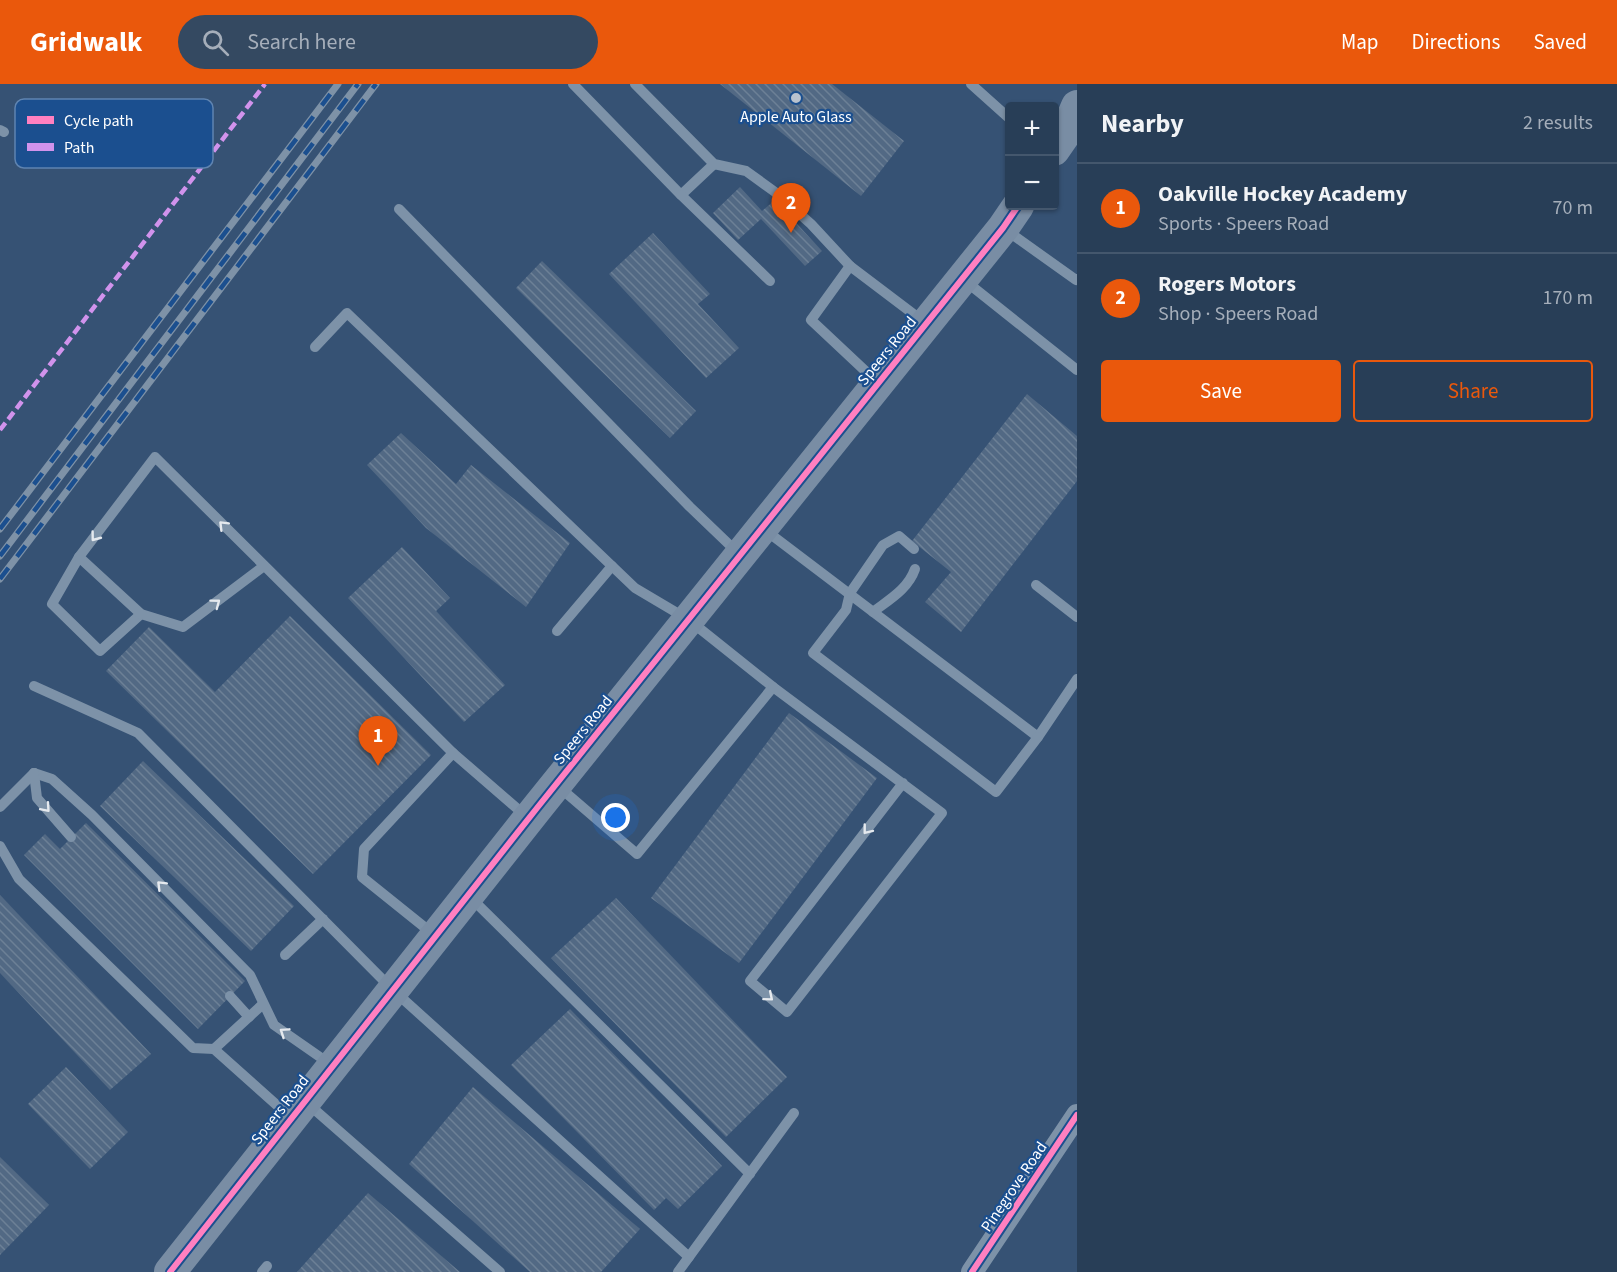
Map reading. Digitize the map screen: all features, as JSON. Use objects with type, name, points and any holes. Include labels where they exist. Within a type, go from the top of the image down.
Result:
[{"type":"main road","points":[[1059,143],[1077,106]]},
{"type":"main road","name":"Speers Road","points":[[170,1272],[528,818],[1011,217]]},
{"type":"street","name":"Pinegrove Road","points":[[972,1272],[1075,1125]]},
{"type":"lane","points":[[573,84],[681,195],[770,280]]},
{"type":"lane","points":[[636,84],[714,164],[746,171],[775,192],[811,224],[850,266],[926,324]]},
{"type":"lane","points":[[971,84],[1005,115]]},
{"type":"lane","points":[[681,195],[714,164]]},
{"type":"lane","points":[[399,209],[690,507],[740,554]]},
{"type":"lane","points":[[1011,217],[1077,279]]},
{"type":"lane","points":[[850,266],[811,320],[879,384]]},
{"type":"lane","points":[[963,279],[1077,370]]},
{"type":"lane","points":[[315,347],[347,313],[635,588],[689,620],[773,687],[903,783],[942,813],[787,1012],[750,981],[903,783]]},
{"type":"lane","points":[[141,615],[100,651],[52,604],[79,557],[155,457],[453,753],[528,818]]},
{"type":"lane","points":[[762,528],[1038,737]]},
{"type":"lane","points":[[914,549],[898,536],[883,545],[850,593],[846,610],[813,653],[996,792],[1038,737],[1077,679]]},
{"type":"lane","points":[[79,557],[141,615],[183,627],[264,566]]},
{"type":"lane","points":[[556,631],[612,566]]},
{"type":"lane","points":[[873,612],[903,589],[911,580],[915,569]]},
{"type":"lane","points":[[1036,585],[1077,617]]},
{"type":"lane","points":[[34,686],[138,733],[393,990],[689,1257]]},
{"type":"lane","points":[[556,784],[638,854],[773,687]]},
{"type":"lane","points":[[435,936],[362,877],[364,849],[453,753]]},
{"type":"lane","points":[[0,807],[34,773]]},
{"type":"lane","points":[[34,773],[37,798],[71,837]]},
{"type":"lane","points":[[34,773],[52,779],[85,809],[242,966],[250,975],[274,1025],[333,1065]]},
{"type":"lane","points":[[0,846],[19,879],[194,1048],[214,1049],[298,1110],[500,1272]]},
{"type":"lane","points":[[468,894],[750,1174]]},
{"type":"lane","points":[[285,955],[323,919]]},
{"type":"lane","points":[[230,996],[249,1017]]},
{"type":"lane","points":[[214,1049],[263,1004]]},
{"type":"lane","points":[[678,1272],[794,1113]]},
{"type":"building","points":[[720,84],[832,84],[904,141],[861,196]]},
{"type":"building","points":[[740,187],[762,211],[775,200],[822,251],[805,266],[761,219],[738,240],[713,213]]},
{"type":"building","points":[[653,233],[710,294],[698,304],[739,348],[706,378],[609,274]]},
{"type":"building","points":[[542,261],[696,411],[670,438],[516,288]]},
{"type":"building","points":[[1027,394],[1077,436],[1077,481],[961,632],[925,602],[951,572],[912,541]]},
{"type":"building","points":[[401,433],[456,484],[471,465],[570,543],[526,607],[426,528],[367,465]]},
{"type":"building","points":[[402,547],[450,598],[436,611],[505,685],[464,722],[348,598]]},
{"type":"building","points":[[290,616],[431,755],[313,874],[106,671],[149,627],[215,692]]},
{"type":"building","points":[[789,713],[877,778],[739,963],[651,898]]},
{"type":"building","points":[[143,761],[294,906],[251,951],[100,806]]},
{"type":"building","points":[[86,823],[245,981],[198,1029],[24,855],[45,834],[60,849]]},
{"type":"building","points":[[0,895],[151,1054],[110,1090],[0,973]]},
{"type":"building","points":[[616,898],[787,1077],[726,1137],[551,958]]},
{"type":"building","points":[[570,1009],[722,1166],[678,1209],[666,1198],[654,1210],[511,1065]]},
{"type":"building","points":[[66,1067],[128,1132],[90,1169],[28,1104]]},
{"type":"building","points":[[473,1087],[640,1229],[601,1272],[530,1272],[409,1164]]},
{"type":"building","points":[[0,1157],[49,1205],[0,1255]]},
{"type":"building","points":[[368,1193],[460,1272],[297,1272]]},
{"type":"railway","points":[[0,529],[338,84]]},
{"type":"railway","points":[[0,556],[358,84]]},
{"type":"railway","points":[[0,579],[376,84]]},
{"type":"marked path","points":[[213,152],[265,84]]},
{"type":"marked path","points":[[0,430],[201,168]]},
{"type":"cycle path","points":[[170,1272],[537,808],[1015,210]]},
{"type":"cycle path","points":[[972,1272],[1077,1115]]},
{"type":"place","name":"Apple Auto Glass","points":[[796,98]]},
{"type":"place","name":"Rogers Motors","points":[[791,233]]},
{"type":"place","name":"Oakville Hockey Academy","points":[[378,766]]}]
